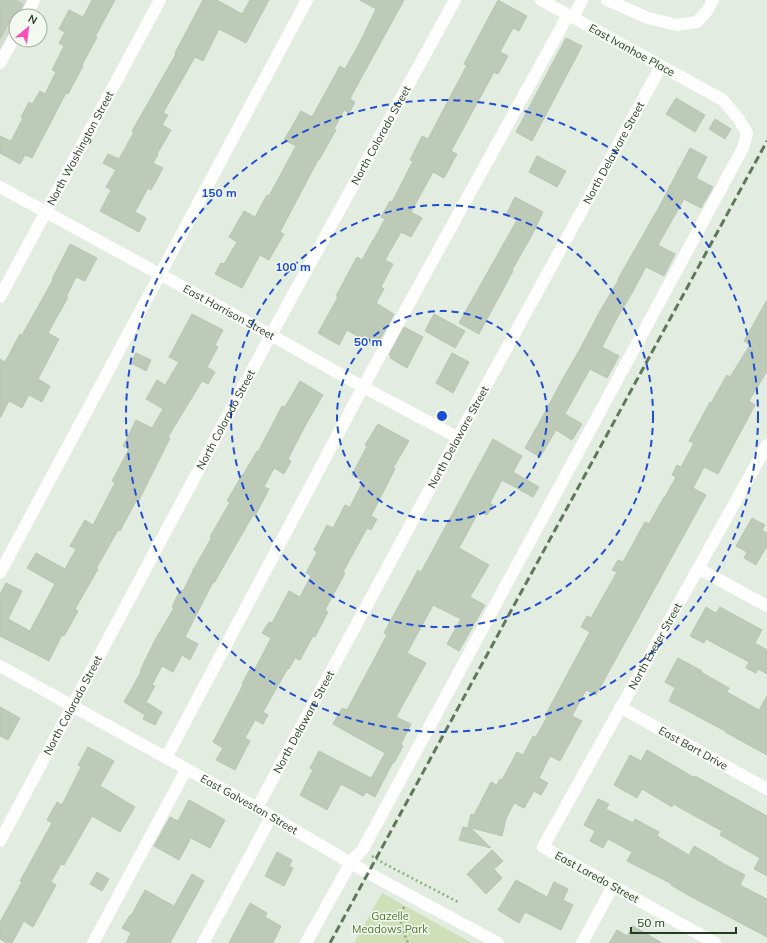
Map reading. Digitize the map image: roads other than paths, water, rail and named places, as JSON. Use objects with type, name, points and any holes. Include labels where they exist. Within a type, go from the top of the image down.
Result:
[{"type":"street","name":"North Washington Street","points":[[0,297],[160,0]]},
{"type":"street","points":[[0,573],[307,0]]},
{"type":"street","name":"North Colorado Street","points":[[0,841],[270,335],[455,0]]},
{"type":"street","name":"East Ivanhoe Place","points":[[351,862],[363,849],[743,148],[747,133],[738,118],[723,100],[541,0]]},
{"type":"street","points":[[166,758],[363,387],[570,16],[582,0]]},
{"type":"street","points":[[607,0],[648,18],[676,25],[697,22],[707,11],[713,0]]},
{"type":"street","points":[[0,64],[9,48]]},
{"type":"street","name":"North Delaware Street","points":[[257,808],[457,437],[661,66]]},
{"type":"street","name":"East Harrison Street","points":[[0,187],[363,387],[457,437]]},
{"type":"street","name":"North Exeter Street","points":[[543,847],[767,445]]},
{"type":"street","points":[[699,569],[767,606]]},
{"type":"street","name":"East Galveston Street","points":[[0,666],[257,808],[404,893],[498,943]]},
{"type":"street","name":"East Bart Drive","points":[[620,707],[767,789]]},
{"type":"street","points":[[93,943],[186,770]]},
{"type":"street","points":[[203,943],[271,817]]},
{"type":"street","name":"East Laredo Street","points":[[543,847],[715,943]]},
{"type":"street","points":[[306,943],[351,862]]},
{"type":"street","points":[[582,943],[613,886]]},
{"type":"railway","points":[[330,943],[767,141]]},
{"type":"park label","name":"Gazelle Meadows Park","points":[[390,922]]}]
